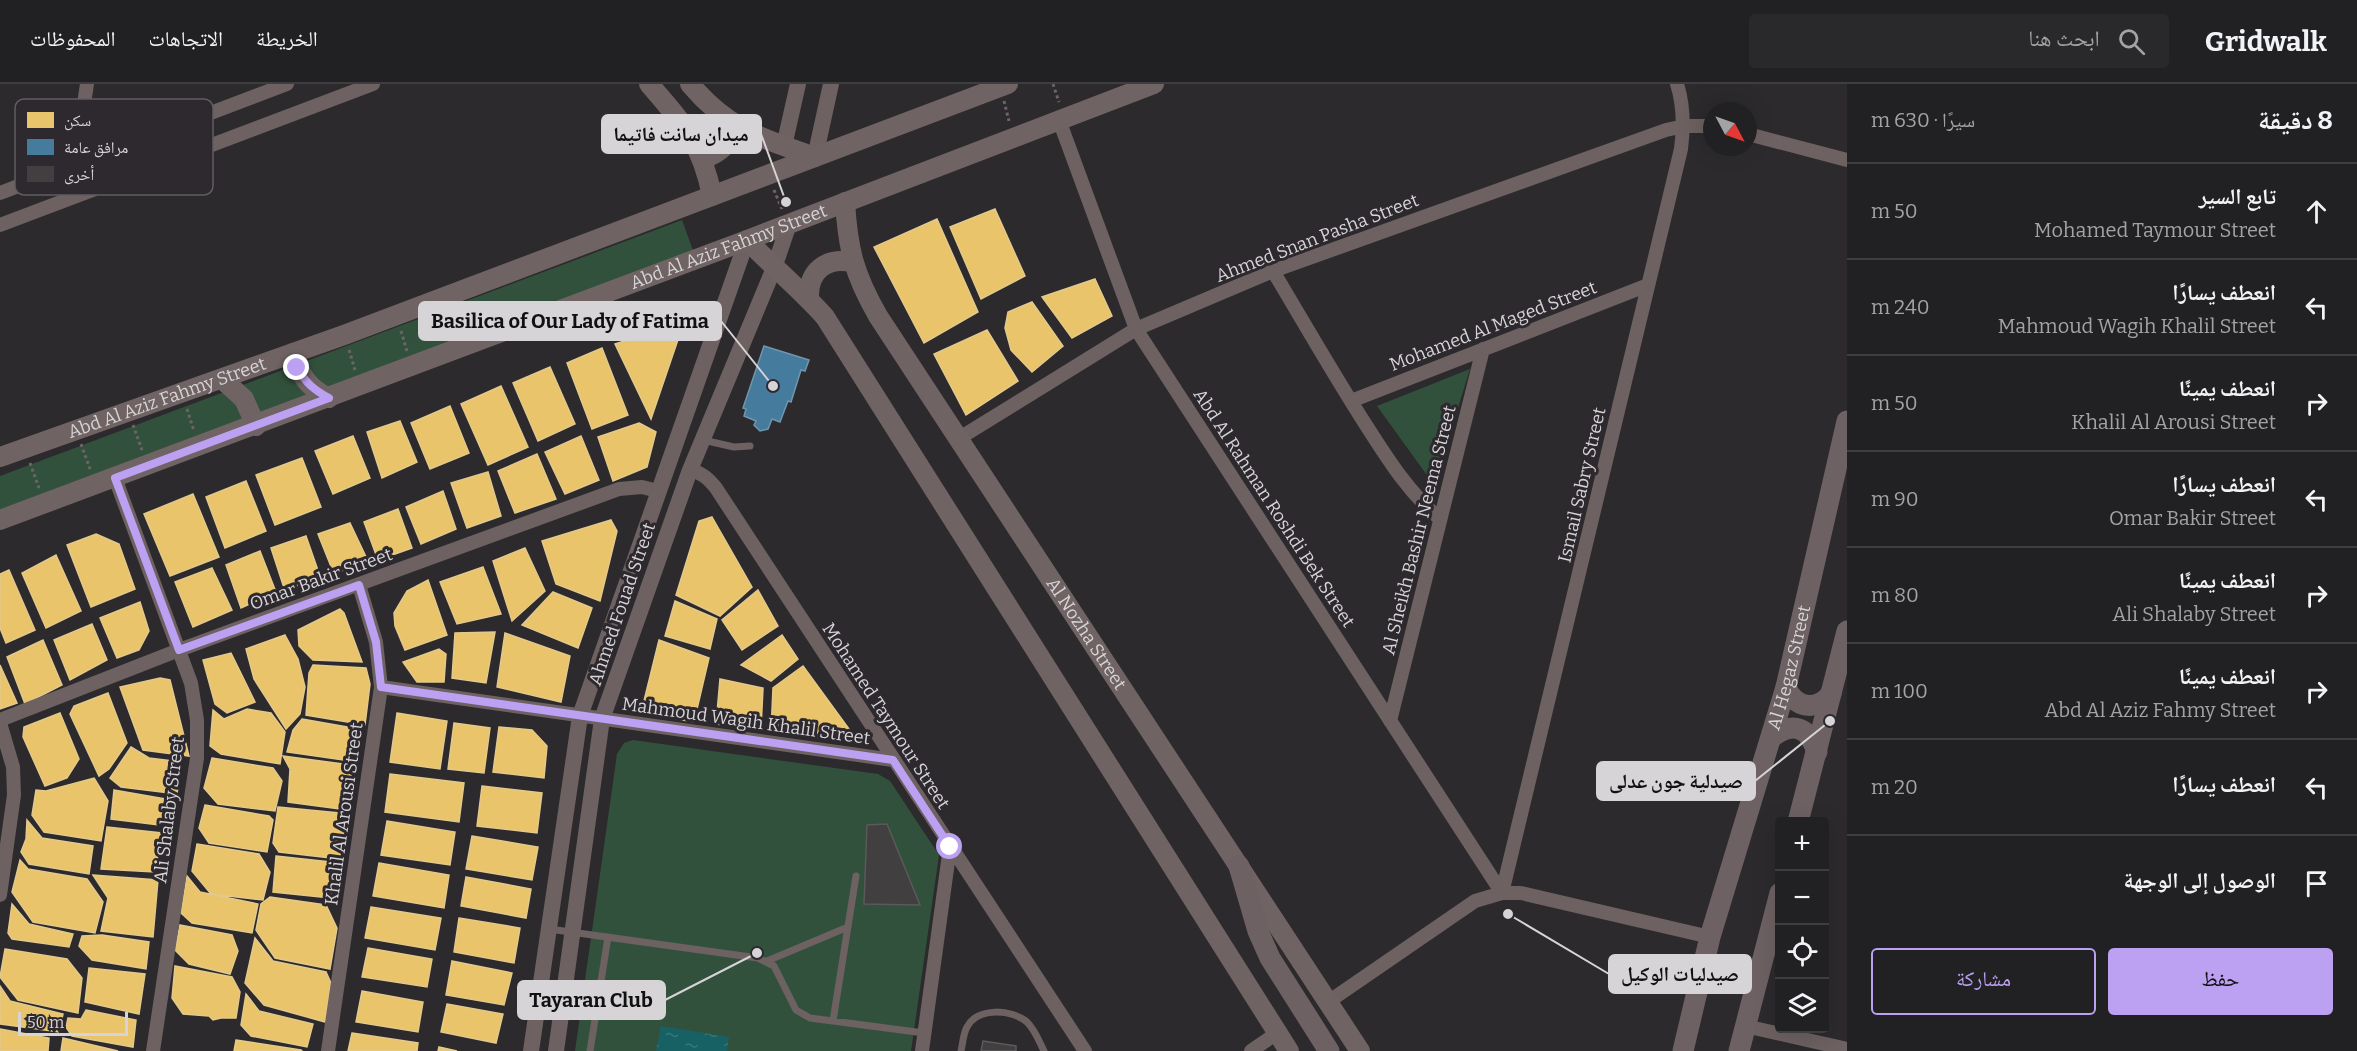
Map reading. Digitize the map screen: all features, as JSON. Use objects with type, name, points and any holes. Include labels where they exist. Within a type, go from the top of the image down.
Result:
[{"type":"main road","points":[[649,84],[685,125],[703,159],[712,196]]},
{"type":"main road","points":[[690,84],[712,107],[736,126],[815,157]]},
{"type":"main road","name":"Abd Al Aziz Fahmy Street","points":[[0,520],[256,426],[1154,84]]},
{"type":"main road","name":"Abd Al Aziz Fahmy Street","points":[[0,457],[344,335],[1004,86]]},
{"type":"main road","points":[[703,159],[727,145],[736,126]]},
{"type":"main road","name":"Al Nozha Street","points":[[845,202],[847,239],[852,262],[863,291],[957,439],[1360,1051]]},
{"type":"main road","points":[[747,240],[774,268],[809,298],[825,317],[1289,1051]]},
{"type":"main road","points":[[809,298],[812,278],[819,268],[829,262],[841,260],[852,262]]},
{"type":"main road","points":[[293,353],[297,368],[305,381],[315,391],[329,398]]},
{"type":"main road","points":[[222,380],[244,399],[256,426]]},
{"type":"main road","name":"Al Hegaz Street","points":[[1683,1051],[1710,937],[1786,687],[1847,421]]},
{"type":"main road","points":[[1799,817],[1847,631]]},
{"type":"main road","points":[[1786,687],[1793,699],[1806,706],[1821,704],[1831,694]]},
{"type":"main road","points":[[1772,737],[1782,730],[1794,728],[1805,731],[1813,740],[1817,752]]},
{"type":"main road","points":[[1239,866],[1258,931],[1270,958],[1329,1051]]},
{"type":"main road","points":[[1738,1051],[1775,908]]},
{"type":"street","points":[[85,99],[87,84]]},
{"type":"street","points":[[213,112],[287,84]]},
{"type":"street","points":[[213,142],[354,87],[373,84]]},
{"type":"street","points":[[784,146],[798,84]]},
{"type":"street","points":[[815,157],[831,84]]},
{"type":"street","name":"Ismail Sabry Street","points":[[1502,893],[1681,149],[1684,126],[1683,107],[1677,84]]},
{"type":"street","name":"Abd Al Rahman Roshdi Bek Street","points":[[1059,120],[1136,329],[1502,893]]},
{"type":"street","name":"Ahmed Snan Pasha Street","points":[[957,439],[1136,329],[1273,271],[1666,130],[1684,126],[1703,126]]},
{"type":"street","points":[[1757,136],[1847,160]]},
{"type":"street","points":[[0,192],[15,186]]},
{"type":"street","points":[[0,225],[79,195]]},
{"type":"street","name":"Ahmed Fouad Street","points":[[556,1051],[602,719],[690,470],[774,268],[789,224]]},
{"type":"street","name":"Ahmed Fouad Street","points":[[531,1051],[580,716],[747,240]]},
{"type":"street","points":[[1273,271],[1398,474],[1421,503],[1440,519]]},
{"type":"street","name":"Mohamed Al Maged Street","points":[[1351,401],[1648,285]]},
{"type":"street","name":"Al Sheikh Bashir Neema Street","points":[[1390,721],[1483,349]]},
{"type":"street","name":"Mohamed Taymour Street","points":[[690,470],[709,479],[716,488],[1085,1051]]},
{"type":"street","name":"Ali Shalaby Street","points":[[115,478],[191,683],[197,720],[197,758],[153,1051]]},
{"type":"street","name":"Omar Bakir Street","points":[[0,721],[179,650],[619,489],[642,488],[658,491]]},
{"type":"street","name":"Khalil Al Arousi Street","points":[[327,1051],[381,687],[376,642],[359,585]]},
{"type":"street","name":"Mahmoud Wagih Khalil Street","points":[[381,687],[893,760]]},
{"type":"street","points":[[0,721],[13,767],[14,795],[0,895]]},
{"type":"street","points":[[922,1051],[950,847]]},
{"type":"street","points":[[1328,1002],[1475,901],[1502,893],[1530,895],[1710,937]]},
{"type":"street","points":[[1744,1026],[1847,1049]]},
{"type":"street","points":[[1251,1051],[1277,1033]]},
{"type":"lane","points":[[703,440],[734,447],[750,446]]},
{"type":"lane","points":[[833,1021],[856,876]]},
{"type":"lane","points":[[767,961],[848,927]]},
{"type":"lane","points":[[549,929],[759,958],[767,961],[778,972],[796,1010],[810,1018],[924,1033]]},
{"type":"lane","points":[[590,1051],[608,937]]},
{"type":"lane","points":[[962,1051],[964,1033],[971,1021],[984,1014],[1003,1012],[1019,1017],[1028,1023],[1044,1051]]},
{"type":"path","points":[[1004,86],[1014,137]]},
{"type":"path","points":[[767,175],[789,224]]},
{"type":"path","points":[[395,315],[412,367]]},
{"type":"path","points":[[344,335],[360,386]]},
{"type":"path","points":[[182,393],[199,447]]},
{"type":"path","points":[[129,412],[147,466]]},
{"type":"path","points":[[76,430],[96,485]]},
{"type":"path","points":[[24,448],[45,504]]},
{"type":"green space","points":[[682,220],[694,253],[0,513],[0,476]]},
{"type":"green space","points":[[1470,369],[1434,485],[1377,406]]},
{"type":"green space","points":[[633,740],[878,774],[890,781],[939,855],[911,1051],[575,1051],[617,754],[624,743]]},
{"type":"water","points":[[661,1026],[729,1037],[727,1051],[656,1051]]},
{"type":"building: سكن","points":[[995,209],[1025,276],[981,299],[950,227]]},
{"type":"building: سكن","points":[[937,219],[978,312],[924,343],[874,247]]},
{"type":"building: سكن","points":[[1095,279],[1112,316],[1072,338],[1042,297]]},
{"type":"building: سكن","points":[[1032,302],[1063,346],[1032,372],[1011,350],[1005,328],[1008,312]]},
{"type":"building: سكن","points":[[684,322],[651,419],[615,344]]},
{"type":"building: سكن","points":[[987,330],[1018,381],[966,415],[934,354]]},
{"type":"building: سكن","points":[[602,348],[628,415],[592,429],[567,363]]},
{"type":"building: سكن","points":[[550,367],[575,424],[538,441],[513,383]]},
{"type":"building: سكن","points":[[501,386],[528,447],[488,465],[461,404]]},
{"type":"building: سكن","points":[[450,406],[469,453],[430,469],[411,423]]},
{"type":"building: سكن","points":[[400,421],[417,462],[382,478],[367,432]]},
{"type":"building: سكن","points":[[639,423],[656,432],[647,467],[613,481],[598,437]]},
{"type":"building: سكن","points":[[353,436],[370,478],[333,494],[315,451]]},
{"type":"building: سكن","points":[[581,436],[599,480],[565,494],[545,452]]},
{"type":"building: سكن","points":[[537,454],[556,499],[515,513],[498,471]]},
{"type":"building: سكن","points":[[302,458],[321,507],[275,525],[256,475]]},
{"type":"building: سكن","points":[[488,472],[501,516],[467,528],[451,483]]},
{"type":"building: سكن","points":[[246,481],[266,531],[225,548],[206,497]]},
{"type":"building: سكن","points":[[443,491],[456,529],[421,544],[406,507]]},
{"type":"building: سكن","points":[[193,494],[219,557],[170,576],[144,514]]},
{"type":"building: سكن","points":[[398,509],[412,548],[378,560],[364,522]]},
{"type":"building: سكن","points":[[712,517],[752,587],[720,616],[676,595],[699,521]]},
{"type":"building: سكن","points":[[611,520],[617,531],[600,601],[556,584],[542,541]]},
{"type":"building: سكن","points":[[350,523],[368,561],[334,574],[318,534]]},
{"type":"building: سكن","points":[[96,534],[119,544],[135,589],[91,607],[67,545]]},
{"type":"building: سكن","points":[[306,536],[320,576],[285,591],[271,548]]},
{"type":"building: سكن","points":[[525,548],[545,591],[512,621],[493,561]]},
{"type":"building: سكن","points":[[260,551],[276,592],[241,608],[226,565]]},
{"type":"building: سكن","points":[[56,555],[81,611],[46,628],[22,573]]},
{"type":"building: سكن","points":[[483,567],[501,614],[457,624],[440,582]]},
{"type":"building: سكن","points":[[212,568],[232,610],[193,627],[175,582]]},
{"type":"building: سكن","points":[[9,570],[35,630],[6,643],[0,628],[0,574]]},
{"type":"building: سكن","points":[[428,580],[447,635],[405,650],[395,626],[394,613],[407,591]]},
{"type":"building: سكن","points":[[758,590],[778,626],[742,650],[722,620]]},
{"type":"building: سكن","points":[[553,592],[592,608],[578,648],[522,625]]},
{"type":"building: سكن","points":[[675,601],[717,619],[710,649],[665,636]]},
{"type":"building: سكن","points":[[140,602],[149,631],[139,650],[117,658],[100,618]]},
{"type":"building: سكن","points":[[340,609],[344,613],[362,662],[313,660],[299,646],[298,630]]},
{"type":"building: سكن","points":[[92,624],[107,660],[70,680],[54,640]]},
{"type":"building: سكن","points":[[495,632],[486,683],[452,678],[455,633]]},
{"type":"building: سكن","points":[[505,633],[570,656],[561,702],[497,687]]},
{"type":"building: سكن","points":[[285,635],[298,659],[305,687],[300,714],[286,729],[254,679],[246,649]]},
{"type":"building: سكن","points":[[782,635],[798,659],[771,681],[741,665]]},
{"type":"building: سكن","points":[[43,640],[62,685],[25,704],[7,657]]},
{"type":"building: سكن","points":[[659,640],[709,658],[694,722],[641,713]]},
{"type":"building: سكن","points":[[439,649],[446,654],[444,682],[417,682],[403,662]]},
{"type":"building: سكن","points":[[231,653],[255,702],[227,713],[215,704],[203,660]]},
{"type":"building: سكن","points":[[0,665],[17,703],[0,709]]},
{"type":"building: سكن","points":[[313,665],[366,668],[370,684],[365,725],[306,715],[309,673]]},
{"type":"building: سكن","points":[[803,666],[849,729],[849,741],[771,732],[773,688]]},
{"type":"building: سكن","points":[[160,678],[170,680],[189,756],[143,750],[120,687]]},
{"type":"building: سكن","points":[[720,679],[763,688],[761,729],[716,724]]},
{"type":"building: سكن","points":[[108,693],[127,743],[109,769],[99,776],[70,714],[74,706]]},
{"type":"building: سكن","points":[[247,709],[271,713],[285,732],[280,764],[221,754],[210,746],[213,710],[224,719]]},
{"type":"building: سكن","points":[[60,713],[79,759],[67,778],[45,786],[23,737],[24,727]]},
{"type":"building: سكن","points":[[397,713],[447,721],[440,769],[390,762]]},
{"type":"building: سكن","points":[[302,719],[354,728],[350,761],[287,752],[293,730]]},
{"type":"building: سكن","points":[[454,723],[490,728],[484,773],[448,769]]},
{"type":"building: سكن","points":[[499,727],[532,730],[547,746],[544,778],[493,772]]},
{"type":"building: سكن","points":[[131,747],[149,758],[181,762],[177,794],[121,787],[110,778]]},
{"type":"building: سكن","points":[[283,756],[343,764],[351,775],[347,810],[288,802],[290,769]]},
{"type":"building: سكن","points":[[212,758],[273,768],[282,781],[275,811],[218,804],[204,788]]},
{"type":"building: سكن","points":[[390,774],[464,783],[459,822],[385,812]]},
{"type":"building: سكن","points":[[94,778],[108,801],[101,841],[44,832],[32,815],[36,790],[46,791]]},
{"type":"building: سكن","points":[[482,786],[542,793],[537,833],[477,826]]},
{"type":"building: سكن","points":[[114,790],[172,800],[167,826],[111,819]]},
{"type":"building: سكن","points":[[205,805],[269,816],[273,820],[267,852],[209,843],[199,828]]},
{"type":"building: سكن","points":[[278,807],[340,813],[347,826],[339,859],[279,852],[273,843]]},
{"type":"building: سكن","points":[[27,820],[42,838],[93,846],[89,874],[29,864],[21,852],[26,839]]},
{"type":"building: سكن","points":[[387,821],[455,832],[450,865],[381,855]]},
{"type":"building: سكن","points":[[107,827],[162,833],[155,872],[101,869]]},
{"type":"building: سكن","points":[[472,836],[538,847],[532,880],[466,869]]},
{"type":"building: سكن","points":[[197,844],[259,854],[270,872],[263,900],[211,894],[192,871]]},
{"type":"building: سكن","points":[[276,856],[331,862],[335,872],[330,898],[273,892]]},
{"type":"building: سكن","points":[[20,860],[28,869],[87,879],[103,902],[95,933],[33,922],[12,892]]},
{"type":"building: سكن","points":[[379,863],[449,875],[444,908],[373,896]]},
{"type":"building: سكن","points":[[93,875],[158,880],[153,937],[101,931],[108,898]]},
{"type":"building: سكن","points":[[187,876],[200,892],[258,904],[252,933],[192,923],[181,913]]},
{"type":"building: سكن","points":[[466,877],[531,889],[526,918],[461,906]]},
{"type":"building: سكن","points":[[270,897],[326,905],[337,928],[330,969],[275,958],[256,930],[261,904]]},
{"type":"building: سكن","points":[[12,904],[29,924],[73,934],[69,947],[12,939],[8,933]]},
{"type":"building: سكن","points":[[371,907],[441,918],[435,950],[365,938]]},
{"type":"building: سكن","points":[[459,918],[520,928],[514,963],[454,952]]},
{"type":"building: سكن","points":[[180,925],[232,935],[238,951],[230,974],[189,964],[175,950]]},
{"type":"building: سكن","points":[[102,935],[149,942],[146,969],[92,960],[79,946],[82,936]]},
{"type":"building: سكن","points":[[255,938],[273,961],[326,972],[331,983],[325,1022],[264,1005],[245,983]]},
{"type":"building: سكن","points":[[368,948],[432,959],[427,987],[362,977]]},
{"type":"building: سكن","points":[[5,949],[67,959],[82,978],[78,1013],[18,1000],[0,977]]},
{"type":"building: سكن","points":[[452,961],[512,973],[504,1005],[446,995]]},
{"type":"building: سكن","points":[[175,966],[232,977],[240,992],[236,1018],[213,1020],[209,1016],[183,1014],[172,998]]},
{"type":"building: سكن","points":[[89,968],[145,974],[139,1014],[85,1002]]},
{"type":"building: سكن","points":[[0,986],[10,1001],[63,1014],[59,1032],[0,1024]]},
{"type":"building: سكن","points":[[362,991],[423,1002],[418,1032],[356,1022]]},
{"type":"building: سكن","points":[[246,994],[259,1011],[313,1024],[307,1047],[251,1036],[241,1025]]},
{"type":"building: سكن","points":[[447,1004],[503,1014],[496,1043],[441,1032]]},
{"type":"building: سكن","points":[[86,1010],[136,1020],[133,1047],[72,1036],[66,1027],[68,1018],[81,1019]]},
{"type":"building: سكن","points":[[0,1029],[49,1038],[48,1051],[0,1051]]},
{"type":"building: سكن","points":[[352,1033],[418,1043],[417,1051],[348,1051]]},
{"type":"building: سكن","points":[[63,1038],[118,1051],[61,1051]]},
{"type":"building: سكن","points":[[236,1040],[301,1050],[302,1051],[234,1051]]},
{"type":"building: سكن","points":[[439,1047],[457,1051],[438,1051]]},
{"type":"building: مرافق عامة","points":[[764,346],[809,360],[805,371],[801,370],[791,402],[788,401],[780,422],[772,419],[768,429],[760,431],[754,425],[756,421],[744,416],[746,409],[743,408]]},
{"type":"building: أخرى","points":[[887,824],[920,905],[864,904],[867,825]]},
{"type":"building: أخرى","points":[[983,1041],[1016,1046],[1016,1051],[981,1051]]},
{"type":"place","name":"ميدان سانت فاتيما","points":[[786,202]]},
{"type":"place","name":"Basilica of Our Lady of Fatima","points":[[773,386]]},
{"type":"place","name":"صيدلية جون عدلى","points":[[1830,721]]},
{"type":"place","name":"صيدليات الوكيل","points":[[1508,914]]},
{"type":"place","name":"Tayaran Club","points":[[757,953]]},
{"type":"route","points":[[297,368],[315,391],[329,398],[115,478],[179,650],[359,585],[376,642],[381,687],[893,760],[950,847]]}]
